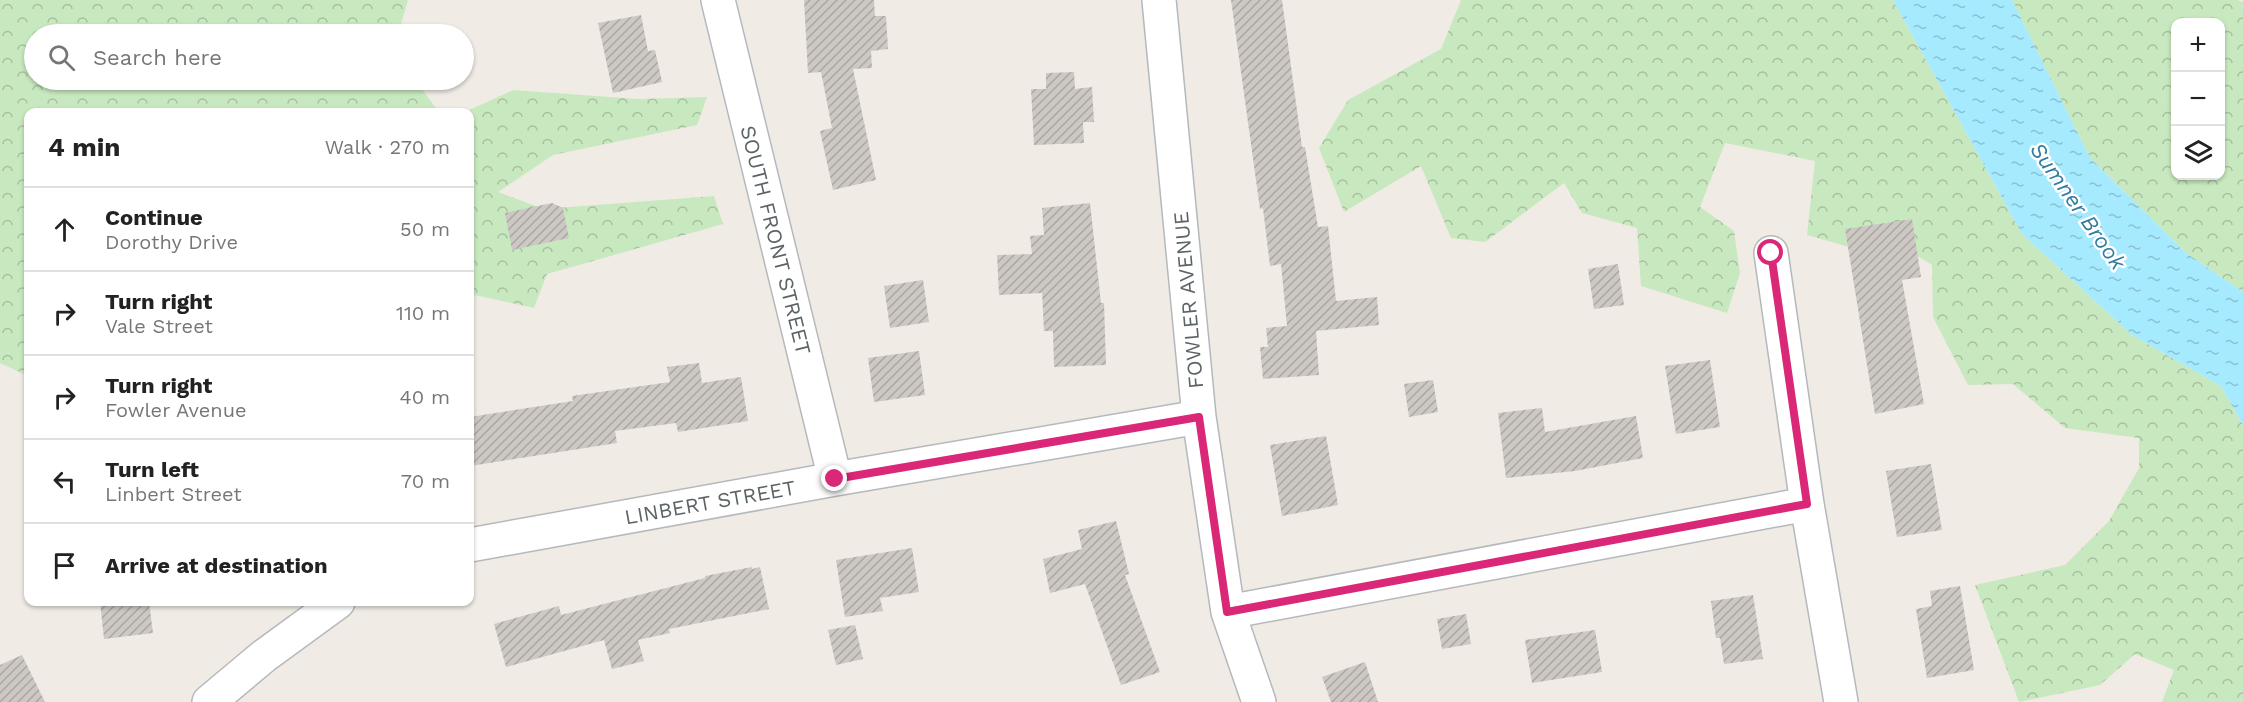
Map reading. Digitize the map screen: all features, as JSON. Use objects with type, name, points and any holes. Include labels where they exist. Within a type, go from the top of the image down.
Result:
[{"type":"street","name":"SOUTH FRONT STREET","points":[[718,0],[835,479]]},
{"type":"street","name":"FOWLER AVENUE","points":[[1159,0],[1199,417],[1227,612],[1259,702]]},
{"type":"street","points":[[1771,253],[1807,504],[1841,702]]},
{"type":"street","name":"LINBERT STREET","points":[[474,545],[835,479],[1199,417]]},
{"type":"street","points":[[1227,612],[1807,504]]},
{"type":"street","points":[[209,702],[264,656],[333,606]]},
{"type":"green space","points":[[0,0],[408,0],[401,24],[24,24],[24,90],[422,90],[436,108],[24,108],[24,374],[0,363]]},
{"type":"green space","points":[[1461,0],[1893,0],[2022,234],[2132,335],[2221,386],[2243,425],[2243,702],[2162,702],[2174,670],[2135,654],[2100,685],[2019,702],[1975,585],[2065,565],[2109,521],[2139,468],[2139,438],[2065,428],[2013,384],[1968,385],[1933,317],[1932,265],[1886,236],[1856,249],[1807,235],[1815,161],[1725,143],[1700,207],[1734,231],[1740,273],[1727,313],[1641,286],[1637,228],[1582,213],[1564,183],[1485,242],[1451,238],[1421,166],[1344,212],[1319,148],[1348,100],[1441,49]]},
{"type":"green space","points":[[2012,0],[2237,0],[2243,2],[2243,292],[2186,253],[2090,158]]},
{"type":"green space","points":[[513,90],[638,99],[707,97],[697,125],[553,155],[498,192],[544,209],[714,196],[723,224],[547,274],[534,308],[474,295],[474,108]]},
{"type":"water","name":"Sumner Brook","points":[[1893,0],[2012,0],[2090,158],[2186,253],[2243,292],[2243,425],[2221,386],[2132,335],[2022,234]]},
{"type":"building","points":[[804,0],[874,0],[875,16],[886,16],[888,49],[871,51],[872,68],[853,69],[876,180],[833,190],[820,131],[832,128],[821,72],[808,73]]},
{"type":"building","points":[[1231,0],[1282,0],[1302,147],[1305,147],[1318,227],[1328,226],[1336,301],[1377,297],[1379,325],[1316,331],[1319,375],[1263,379],[1260,347],[1268,347],[1266,328],[1287,326],[1281,264],[1270,266],[1263,208],[1260,209]]},
{"type":"building","points":[[641,15],[648,51],[655,50],[662,82],[613,93],[598,23]]},
{"type":"building","points":[[1074,72],[1075,89],[1092,87],[1094,122],[1083,122],[1084,143],[1034,145],[1031,89],[1046,89],[1046,73]]},
{"type":"building","points":[[552,203],[563,208],[569,238],[512,250],[505,213]]},
{"type":"building","points":[[1090,203],[1101,303],[1104,303],[1106,365],[1054,367],[1053,331],[1044,331],[1042,293],[999,295],[997,255],[1032,254],[1030,236],[1044,235],[1042,208]]},
{"type":"building","points":[[1912,219],[1921,277],[1902,280],[1924,404],[1875,414],[1845,229]]},
{"type":"building","points":[[1618,264],[1624,305],[1594,309],[1588,269]]},
{"type":"building","points":[[923,280],[929,322],[890,328],[884,286]]},
{"type":"building","points":[[919,351],[925,395],[874,402],[868,358]]},
{"type":"building","points":[[1710,360],[1720,427],[1676,434],[1665,366]]},
{"type":"building","points":[[699,363],[702,383],[741,377],[748,421],[678,432],[676,423],[615,431],[617,443],[474,465],[474,416],[573,401],[572,396],[670,382],[667,367]]},
{"type":"building","points":[[1433,380],[1438,412],[1409,417],[1404,384]]},
{"type":"building","points":[[1542,408],[1545,432],[1636,416],[1643,458],[1575,471],[1506,478],[1498,413]]},
{"type":"building","points":[[1326,436],[1338,505],[1282,516],[1270,445]]},
{"type":"building","points":[[1931,464],[1942,530],[1897,537],[1886,471]]},
{"type":"building","points":[[1116,521],[1129,574],[1125,575],[1160,672],[1121,685],[1085,584],[1050,593],[1043,559],[1082,549],[1078,530]]},
{"type":"building","points":[[912,548],[919,592],[880,598],[883,611],[845,617],[836,560]]},
{"type":"building","points":[[752,567],[752,569],[760,567],[769,609],[669,629],[670,633],[638,640],[644,661],[612,669],[604,640],[506,667],[494,624],[559,606],[561,615],[705,578],[705,576]]},
{"type":"building","points":[[1960,586],[1974,670],[1927,678],[1916,609],[1932,606],[1930,591]]},
{"type":"building","points":[[1753,595],[1763,659],[1724,664],[1720,638],[1716,638],[1711,601]]},
{"type":"building","points":[[100,606],[150,606],[153,633],[104,639]]},
{"type":"building","points":[[1466,614],[1471,644],[1442,649],[1437,619]]},
{"type":"building","points":[[855,625],[863,659],[836,665],[828,630]]},
{"type":"building","points":[[1595,630],[1602,672],[1532,683],[1525,640]]},
{"type":"building","points":[[22,655],[45,702],[0,702],[0,665]]},
{"type":"building","points":[[1365,662],[1378,702],[1331,702],[1322,677]]},
{"type":"route","points":[[835,479],[1199,417],[1227,612],[1807,504],[1771,253]]}]
